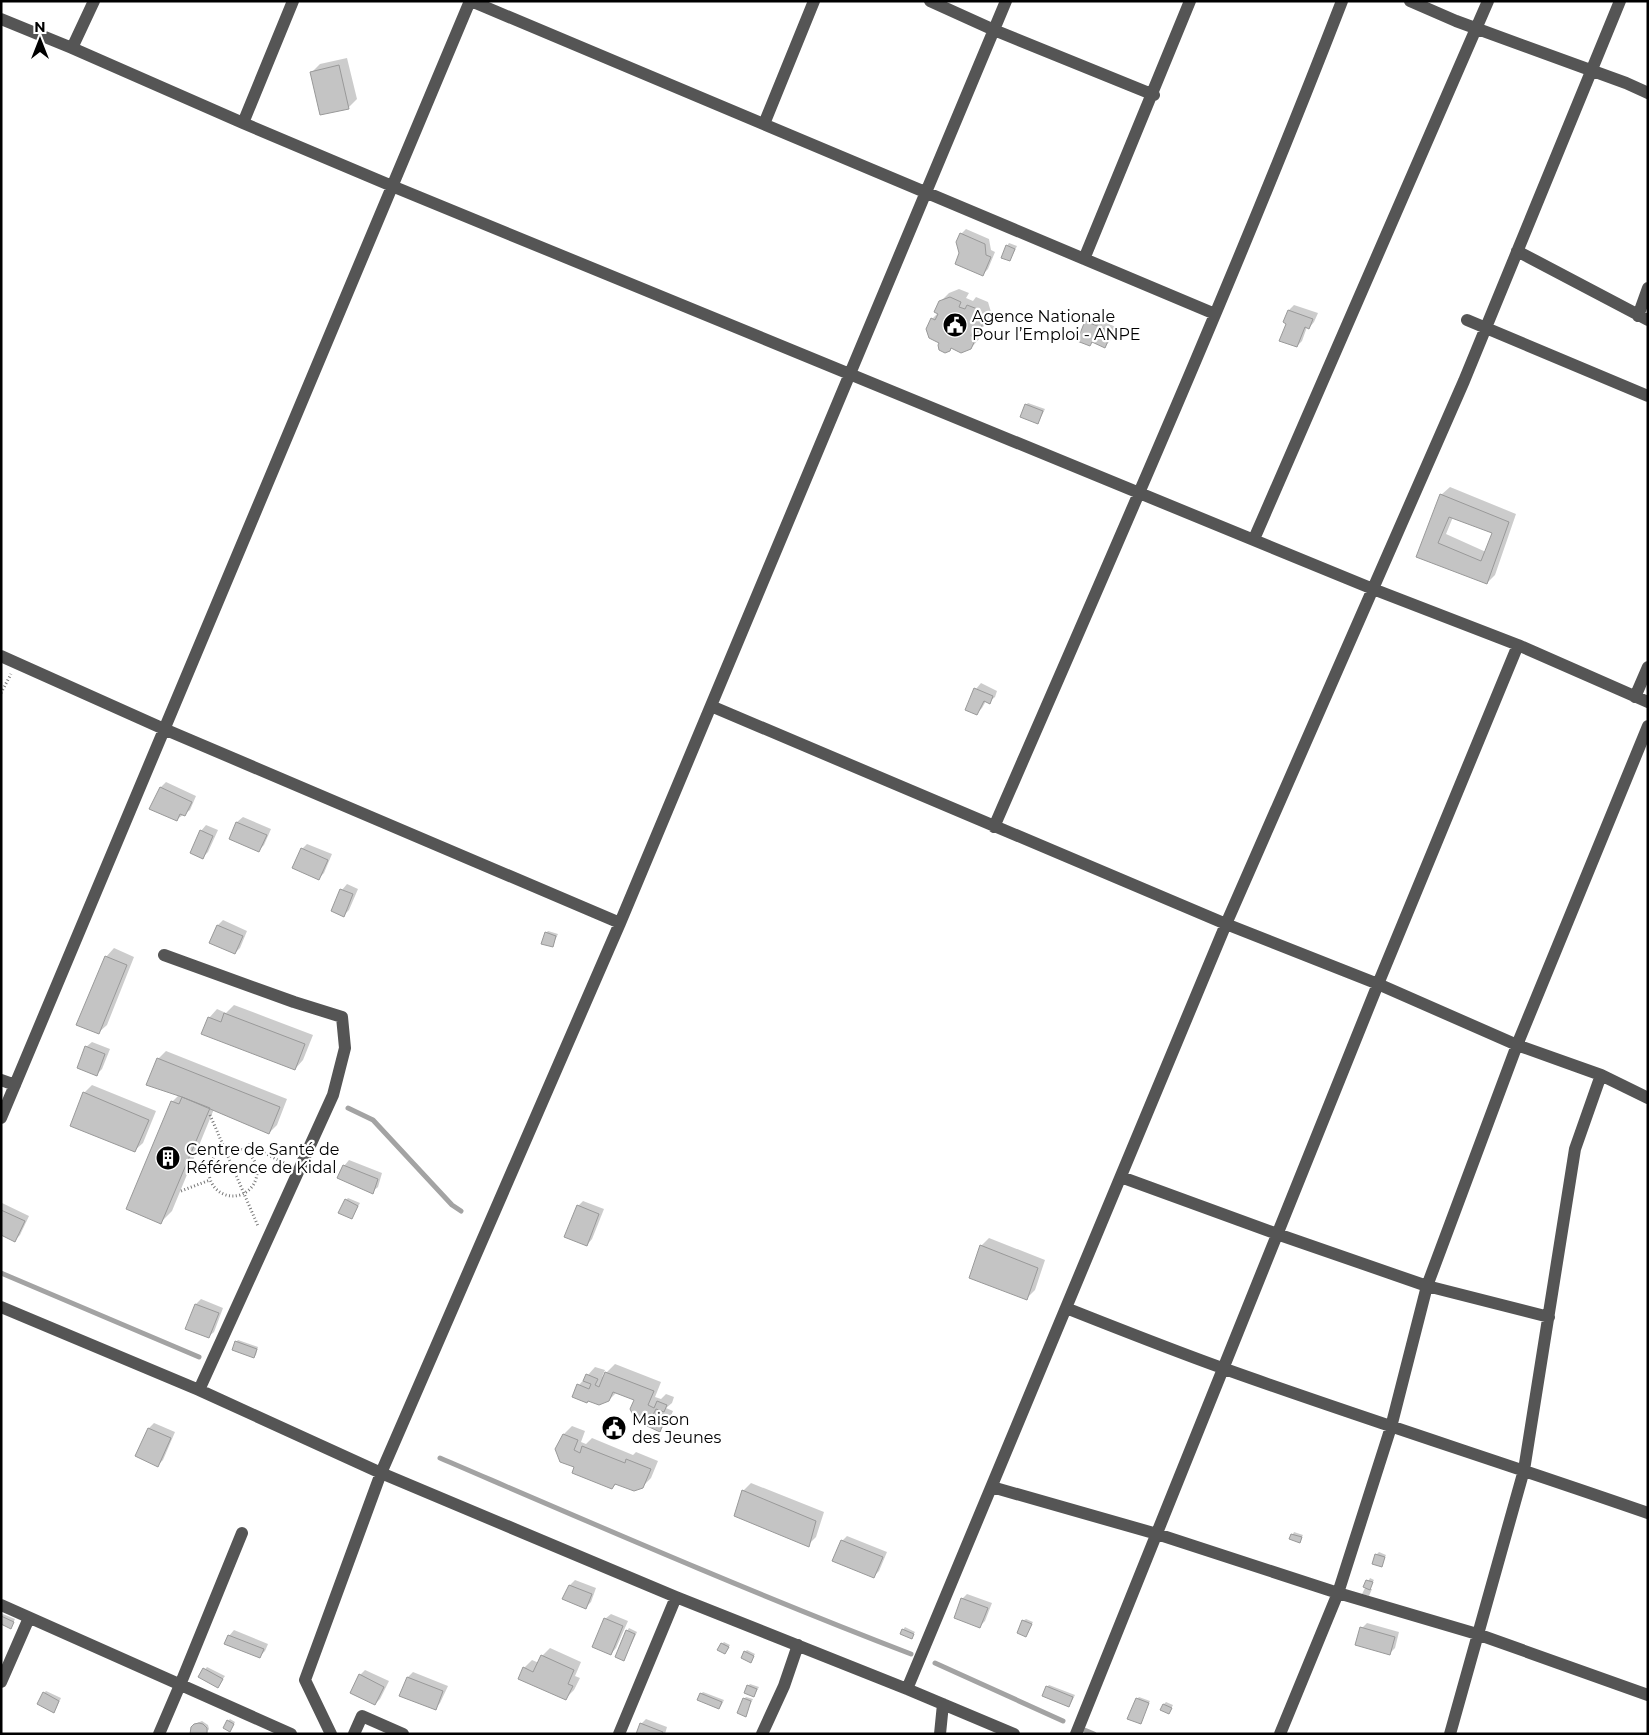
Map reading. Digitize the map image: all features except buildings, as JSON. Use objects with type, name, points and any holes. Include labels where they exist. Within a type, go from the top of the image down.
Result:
[{"type":"street","points":[[72,48],[94,1]]},
{"type":"street","points":[[243,124],[293,1]]},
{"type":"street","points":[[1,1118],[470,1],[1215,314]]},
{"type":"street","points":[[764,124],[814,1]]},
{"type":"street","points":[[930,1],[994,30],[1153,94]]},
{"type":"street","points":[[331,1734],[304,1680],[381,1473],[620,923],[1006,1]]},
{"type":"street","points":[[1084,259],[1190,1]]},
{"type":"street","points":[[994,827],[1140,492],[1215,314],[1342,1]]},
{"type":"street","points":[[1410,1],[1476,29],[1648,93]]},
{"type":"street","points":[[1254,539],[1488,1]]},
{"type":"street","points":[[907,1689],[1226,924],[1486,328],[1620,1]]},
{"type":"street","points":[[1,19],[72,48],[243,124],[392,186],[1373,589],[1518,645],[1648,702]]},
{"type":"street","points":[[1517,251],[1643,318],[1648,288]]},
{"type":"street","points":[[1467,320],[1648,396]]},
{"type":"street","points":[[1076,1734],[1378,984],[1518,645]]},
{"type":"street","points":[[1,656],[164,729],[620,923]]},
{"type":"street","points":[[1635,697],[1648,667]]},
{"type":"street","points":[[711,706],[1226,924],[1378,984],[1517,1045],[1601,1075],[1648,1098]]},
{"type":"street","points":[[1280,1734],[1338,1593],[1391,1427],[1427,1286],[1517,1045],[1648,726]]},
{"type":"street","points":[[164,955],[294,1002],[342,1017],[344,1048],[333,1095],[199,1390]]},
{"type":"street","points":[[1450,1734],[1524,1470],[1575,1149],[1601,1075]]},
{"type":"street","points":[[1,1080],[15,1085]]},
{"type":"street","points":[[1121,1177],[1427,1286],[1548,1317]]},
{"type":"street","points":[[1066,1308],[1223,1369],[1648,1513]]},
{"type":"street","points":[[3,1311],[199,1390],[381,1473],[1014,1734]]},
{"type":"street","points":[[992,1487],[1157,1534],[1338,1593],[1477,1634],[1648,1695]]},
{"type":"street","points":[[159,1734],[242,1533]]},
{"type":"street","points":[[619,1734],[676,1596]]},
{"type":"street","points":[[1,1605],[291,1734]]},
{"type":"street","points":[[1,1682],[29,1618]]},
{"type":"street","points":[[762,1734],[784,1686],[798,1645]]},
{"type":"street","points":[[940,1734],[943,1704]]},
{"type":"street","points":[[354,1734],[362,1716],[403,1734]]},
{"type":"path","points":[[1,693],[17,663]]},
{"type":"path","points":[[210,1115],[266,1245]]},
{"type":"path","points":[[245,1151],[249,1145],[299,1170]]},
{"type":"path","points":[[225,1148],[240,1148],[253,1156],[258,1170],[255,1184],[244,1195],[228,1197],[214,1188],[210,1180],[208,1173],[212,1158],[225,1148]]},
{"type":"path","points":[[180,1191],[210,1180]]},
{"type":"waterway","points":[[348,1108],[373,1120],[452,1205],[461,1211]]},
{"type":"waterway","points":[[1,1273],[199,1357]]},
{"type":"waterway","points":[[440,1458],[733,1583],[911,1654]]},
{"type":"waterway","points":[[935,1663],[1063,1721]]},
{"type":"waterway","points":[[1082,1729],[1094,1734]]},
{"type":"place","name":"Agence Nationale Pour l’Emploi - ANPE","points":[[955,325]]},
{"type":"place","name":"Centre de Santé de Référence de Kidal","points":[[168,1158]]},
{"type":"place","name":"Maison des Jeunes","points":[[614,1428]]}]
